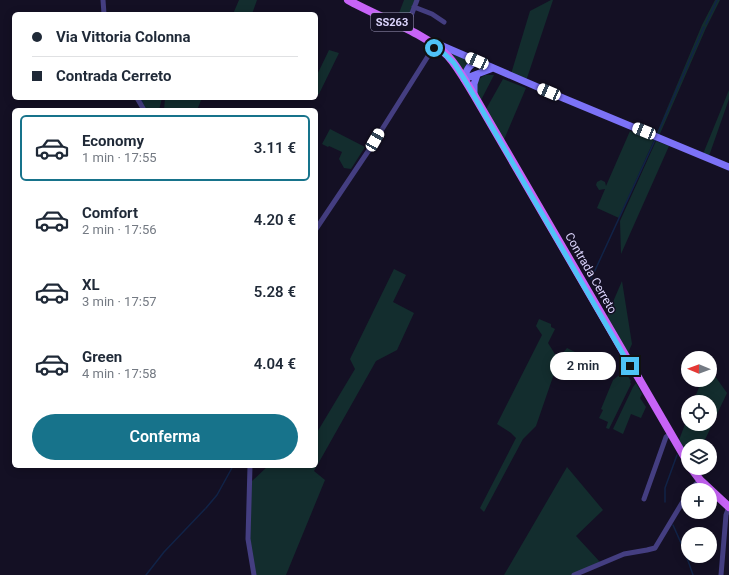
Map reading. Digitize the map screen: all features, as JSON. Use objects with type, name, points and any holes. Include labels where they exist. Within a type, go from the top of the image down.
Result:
[{"type":"main road","name":"SS263","points":[[348,0],[435,45],[454,63],[474,95]]},
{"type":"main road","name":"Contrada Cerreto","points":[[474,95],[681,452]]},
{"type":"main road","points":[[696,475],[729,507]]},
{"type":"street","points":[[103,0],[104,12]]},
{"type":"street","points":[[406,29],[417,0]]},
{"type":"street","points":[[414,7],[432,14],[444,22]]},
{"type":"street","points":[[318,226],[369,150],[435,45],[438,44],[729,167]]},
{"type":"street","points":[[464,79],[469,67],[477,61]]},
{"type":"street","points":[[464,79],[493,68]]},
{"type":"street","points":[[474,95],[474,86],[477,74]]},
{"type":"street","points":[[644,499],[666,437],[670,434]]},
{"type":"street","points":[[250,468],[248,539],[254,575]]},
{"type":"street","points":[[697,483],[700,480]]},
{"type":"street","points":[[574,575],[624,554],[655,548],[681,505]]},
{"type":"street","points":[[721,575],[726,515],[729,507]]},
{"type":"green space","points":[[239,0],[257,0],[253,12],[234,12]]},
{"type":"green space","points":[[404,0],[415,0],[405,26],[396,21]]},
{"type":"green space","points":[[553,0],[526,81],[511,74],[530,11]]},
{"type":"green space","points":[[715,0],[720,0],[706,28],[659,136],[656,135],[702,25]]},
{"type":"green space","points":[[329,50],[339,53],[318,94],[318,73]]},
{"type":"green space","points":[[448,52],[471,62],[464,72]]},
{"type":"green space","points":[[485,75],[494,75],[480,102],[476,90],[476,84]]},
{"type":"green space","points":[[503,79],[526,88],[503,142],[485,111]]},
{"type":"green space","points":[[729,90],[729,99],[709,156],[703,154]]},
{"type":"green space","points":[[139,100],[162,100],[160,108],[143,108]]},
{"type":"green space","points":[[165,100],[201,100],[198,108],[164,108]]},
{"type":"green space","points":[[330,129],[365,147],[351,169],[344,168],[339,159],[342,152],[322,144]]},
{"type":"green space","points":[[630,131],[654,140],[619,218],[597,208],[605,189],[599,190],[596,185],[597,182],[601,180],[605,182],[606,186]]},
{"type":"green space","points":[[656,141],[669,146],[621,254],[620,221]]},
{"type":"green space","points":[[394,269],[406,275],[393,302],[414,313],[397,350],[376,361],[318,464],[318,431],[355,369],[350,359]]},
{"type":"green space","points":[[622,281],[632,344],[627,355],[606,318]]},
{"type":"green space","points":[[539,319],[551,324],[551,327],[555,329],[548,343],[558,359],[567,348],[577,353],[570,367],[556,368],[536,426],[523,439],[484,512],[480,508],[516,438],[497,424],[542,335],[536,326]]},
{"type":"green space","points":[[626,373],[631,381],[631,384],[609,429],[606,428],[608,422],[599,418],[603,410],[601,409],[613,380]]},
{"type":"green space","points":[[717,379],[727,393],[717,414],[717,395],[696,395],[699,387],[717,387]]},
{"type":"green space","points":[[636,383],[642,394],[640,398],[646,407],[641,418],[631,414],[623,434],[613,429]]},
{"type":"green space","points":[[682,431],[709,431],[705,439],[681,439],[681,448],[678,443]]},
{"type":"green space","points":[[567,467],[603,510],[576,536],[600,562],[571,575],[504,575]]},
{"type":"green space","points":[[266,468],[316,468],[314,471],[325,480],[286,575],[255,575],[250,541],[250,483]]},
{"type":"waterway","points":[[706,24],[717,0]]},
{"type":"waterway","points":[[657,135],[704,27]]},
{"type":"waterway","points":[[591,279],[655,140]]},
{"type":"waterway","points":[[665,502],[665,488],[677,455]]},
{"type":"waterway","points":[[206,508],[217,495],[232,468]]},
{"type":"waterway","points":[[146,575],[164,552],[205,509]]},
{"type":"waterway","points":[[673,525],[693,575]]},
{"type":"route","points":[[434,48],[435,45],[447,56],[454,63],[463,77],[630,366]]}]
